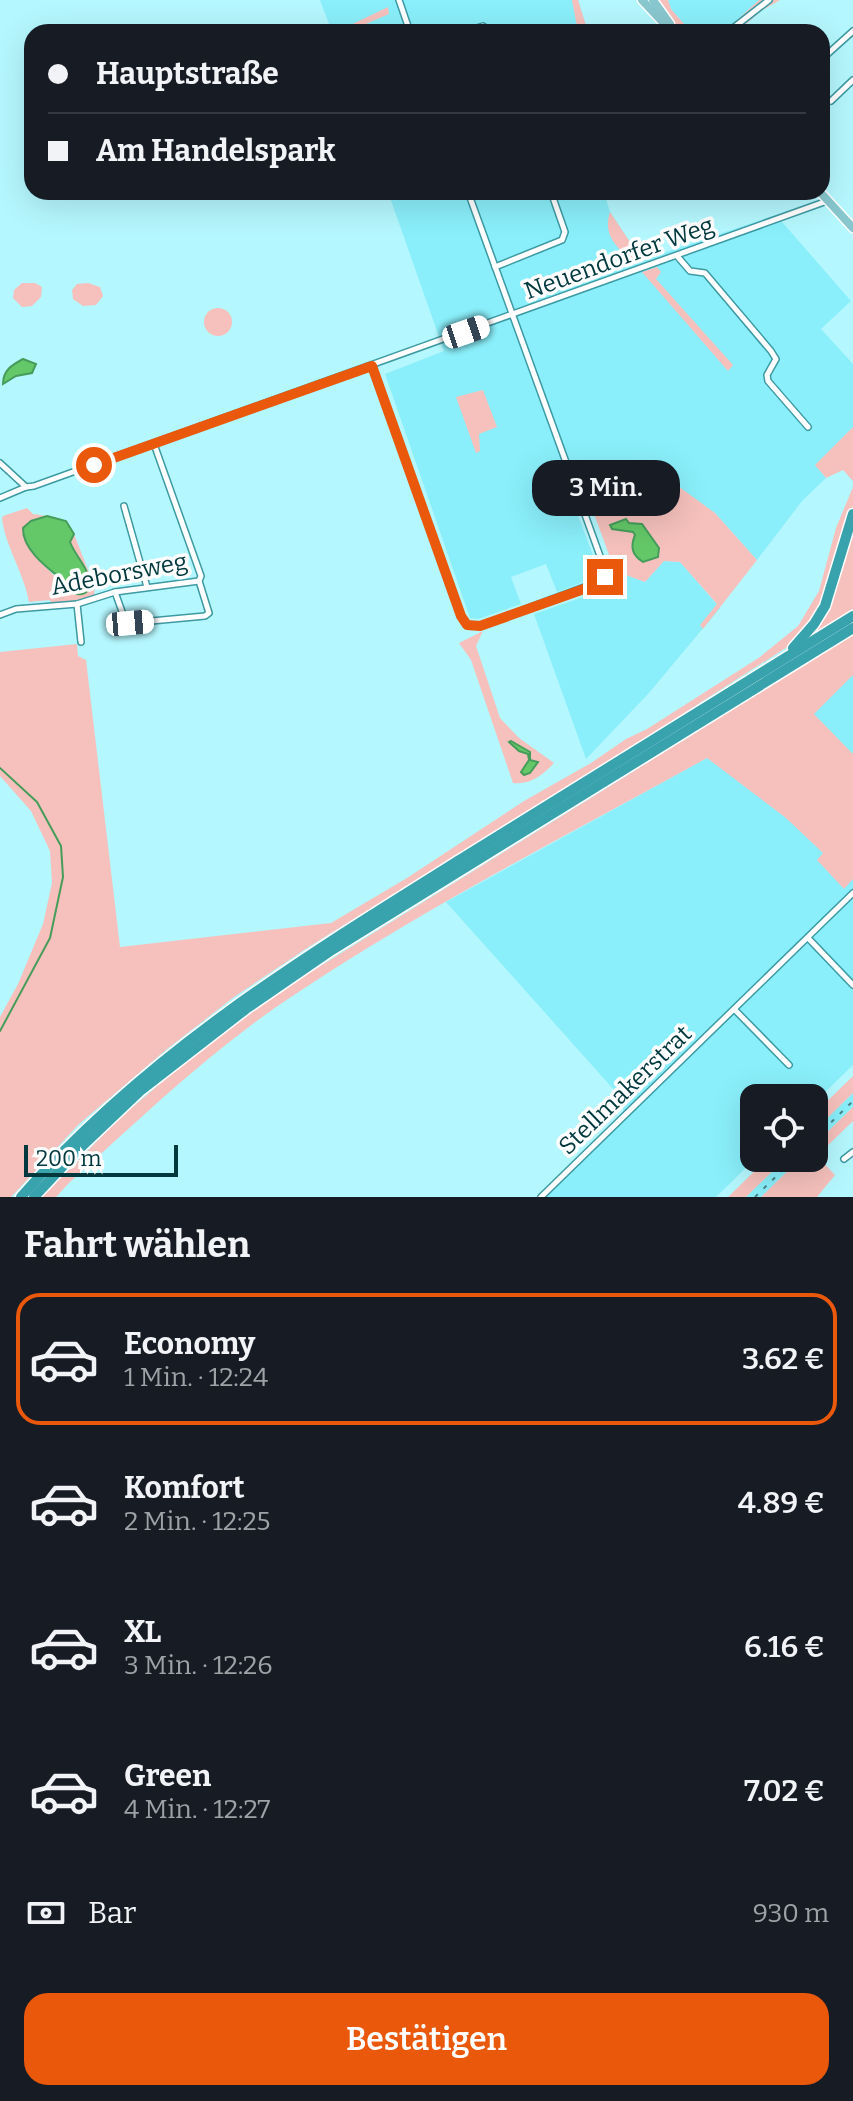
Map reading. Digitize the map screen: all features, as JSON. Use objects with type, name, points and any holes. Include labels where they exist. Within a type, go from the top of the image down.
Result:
[{"type":"highway","points":[[783,659],[814,624],[825,606],[853,514]]},
{"type":"highway","points":[[21,1197],[67,1147],[124,1093],[235,1004],[327,942],[853,616]]},
{"type":"highway","points":[[34,1197],[140,1091],[266,994],[396,910],[853,628]]},
{"type":"main road","points":[[642,0],[665,24]]},
{"type":"main road","points":[[653,0],[668,24]]},
{"type":"main road","points":[[828,200],[851,223]]},
{"type":"street","points":[[399,0],[407,24]]},
{"type":"street","points":[[738,24],[769,0]]},
{"type":"street","points":[[830,52],[853,31]]},
{"type":"street","points":[[831,101],[853,80]]},
{"type":"street","points":[[372,366],[461,616],[467,625],[480,626],[601,583],[605,574],[471,200]]},
{"type":"street","points":[[495,267],[562,240],[565,232],[554,200]]},
{"type":"street","name":"Neuendorfer Weg","points":[[0,498],[513,316],[828,200]]},
{"type":"street","points":[[677,256],[690,271],[705,273],[771,351],[776,359],[767,375],[768,381],[808,427]]},
{"type":"street","name":"Adeborsweg","points":[[0,615],[16,609],[77,604],[115,592],[199,581],[201,576],[154,444]]},
{"type":"street","points":[[0,463],[26,487]]},
{"type":"street","points":[[124,506],[147,587]]},
{"type":"street","points":[[115,592],[125,620],[130,623],[205,616],[209,609],[199,581]]},
{"type":"street","points":[[77,604],[81,642]]},
{"type":"street","name":"Stellmakerstrat","points":[[541,1197],[853,893]]},
{"type":"street","points":[[808,938],[853,985]]},
{"type":"street","points":[[735,1010],[789,1065]]},
{"type":"street","points":[[844,1159],[853,1152]]},
{"type":"shaded area","points":[[320,0],[578,0],[586,24],[329,24]]},
{"type":"shaded area","points":[[572,0],[578,0],[586,24],[576,24]]},
{"type":"shaded area","points":[[656,0],[668,0],[671,9],[684,24],[672,24]]},
{"type":"shaded area","points":[[668,0],[759,0],[733,24],[684,24],[671,9]]},
{"type":"shaded area","points":[[759,0],[780,0],[746,24],[733,24]]},
{"type":"shaded area","points":[[388,7],[389,14],[366,24],[353,24]]},
{"type":"shaded area","points":[[391,200],[606,200],[610,212],[642,260],[776,215],[851,301],[821,329],[853,364],[853,427],[816,465],[826,478],[802,501],[757,560],[715,513],[610,484],[571,497],[599,571],[596,577],[557,592],[546,564],[511,577],[521,604],[478,619],[470,618],[385,374],[444,351]]},
{"type":"shaded area","points":[[610,212],[642,260],[633,265],[610,235]]},
{"type":"shaded area","points":[[657,267],[661,272],[656,279],[733,365],[728,371],[642,272]]},
{"type":"shaded area","points":[[22,283],[35,283],[42,287],[41,297],[32,306],[22,307],[13,298],[14,290]]},
{"type":"shaded area","points":[[88,283],[100,287],[103,296],[96,305],[83,306],[73,299],[72,290],[77,284]]},
{"type":"shaded area","points":[[218,308],[228,312],[232,322],[228,332],[218,336],[208,332],[204,322],[208,312]]},
{"type":"shaded area","points":[[23,359],[36,364],[32,373],[16,376],[3,384],[6,372]]},
{"type":"shaded area","points":[[483,390],[497,427],[479,434],[480,451],[476,453],[456,397]]},
{"type":"shaded area","points":[[853,427],[853,481],[843,470],[826,478],[815,465]]},
{"type":"shaded area","points":[[610,484],[678,486],[715,513],[757,560],[703,629],[700,625],[717,604],[680,562],[664,561],[645,582],[615,571],[586,492]],"holes":[[[626,520],[642,524],[659,548],[651,560],[642,562],[635,557],[635,535],[616,522]]]},
{"type":"shaded area","points":[[853,487],[853,508],[821,610],[795,642],[234,997],[79,1124],[11,1197],[0,1197],[0,1017],[18,984],[43,924],[52,883],[50,851],[31,811],[0,776],[0,652],[77,644],[78,656],[86,660],[120,947],[331,923],[407,878],[524,801],[647,729],[760,657],[798,626],[819,591],[836,528]]},
{"type":"shaded area","points":[[27,508],[33,514],[47,516],[31,521],[23,528],[39,561],[67,588],[90,585],[85,567],[70,542],[74,534],[95,588],[94,597],[51,604],[50,600],[29,602],[2,519]]},
{"type":"shaded area","points":[[47,516],[66,521],[74,534],[70,542],[88,576],[89,590],[84,594],[69,589],[26,543],[23,528],[31,521]]},
{"type":"shaded area","points":[[626,519],[629,523],[642,524],[659,548],[658,557],[643,562],[633,550],[633,532],[612,529],[610,525]]},
{"type":"shaded area","points":[[853,519],[853,609],[803,640],[814,628]]},
{"type":"shaded area","points":[[664,561],[680,562],[720,608],[648,694],[586,759],[534,614],[609,588],[615,571],[645,582]]},
{"type":"shaded area","points":[[483,631],[476,646],[500,718],[519,738],[554,763],[531,781],[513,783],[471,660],[459,643]]},
{"type":"shaded area","points":[[853,635],[853,675],[814,714],[853,754],[853,879],[844,889],[817,860],[823,853],[786,818],[707,758],[442,904],[288,999],[203,1064],[122,1134],[56,1197],[42,1197],[121,1117],[189,1059],[285,988]]},
{"type":"shaded area","points":[[853,651],[853,1065],[828,1089],[828,1084],[740,1084],[742,1172],[716,1197],[546,1197],[622,1123],[624,1101],[446,902],[707,758],[724,734]]},
{"type":"shaded area","points":[[511,741],[530,752],[530,760],[538,762],[530,773],[524,775],[521,772],[529,760],[528,754],[519,751]]},
{"type":"shaded area","points":[[853,1076],[853,1093],[828,1117],[828,1100]]},
{"type":"shaded area","points":[[853,1093],[853,1107],[828,1131],[828,1117]]},
{"type":"shaded area","points":[[853,1107],[853,1121],[828,1145],[828,1131]]},
{"type":"shaded area","points":[[828,1168],[835,1175],[817,1197],[761,1197],[787,1172],[828,1172]]},
{"type":"shaded area","points":[[754,1172],[772,1172],[746,1197],[728,1197]]},
{"type":"shaded area","points":[[772,1172],[787,1172],[761,1197],[746,1197]]},
{"type":"waterway","points":[[0,768],[37,802],[61,846],[63,877],[50,938],[0,1031]]},
{"type":"railway","points":[[828,1125],[853,1101]]},
{"type":"railway","points":[[755,1197],[781,1172]]},
{"type":"route","points":[[94,465],[372,366],[461,616],[467,625],[480,626],[601,583],[605,577]]}]
